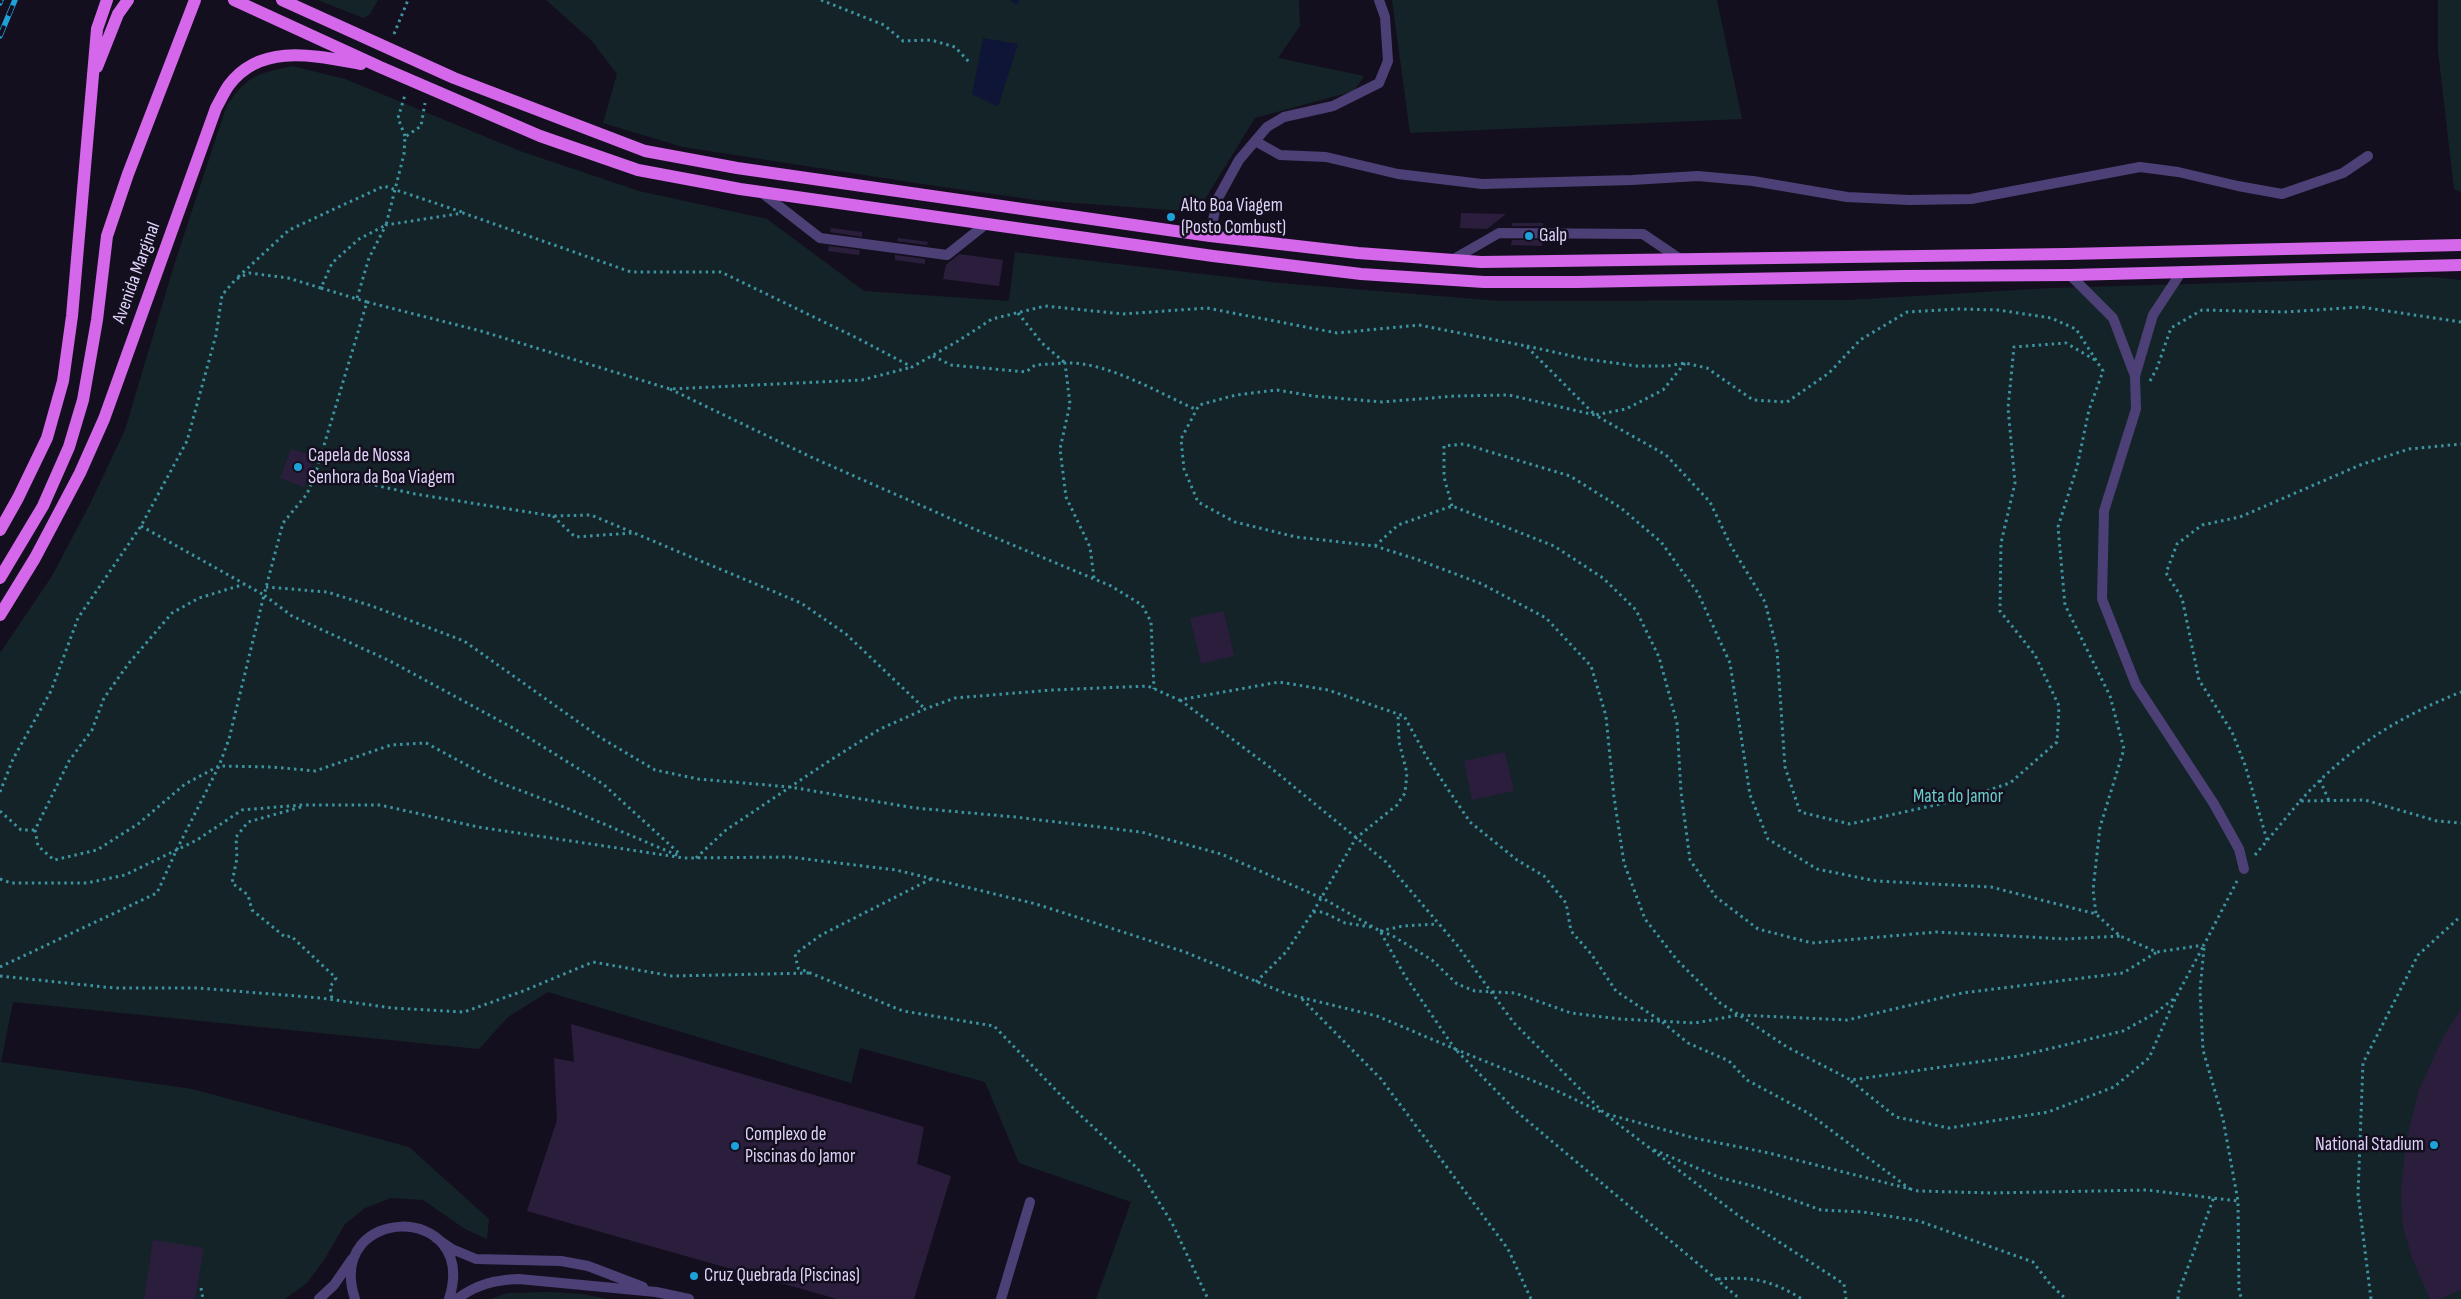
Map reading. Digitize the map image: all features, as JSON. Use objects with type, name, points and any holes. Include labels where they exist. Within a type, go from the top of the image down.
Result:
[{"type":"main road","points":[[0,530],[47,438],[63,381],[72,316],[97,29],[107,0]]},
{"type":"main road","points":[[92,76],[118,14],[128,0]]},
{"type":"main road","name":"Avenida Marginal","points":[[0,578],[43,506],[69,447],[83,400],[97,320],[107,236],[128,174],[195,0]]},
{"type":"main road","points":[[282,0],[454,78],[645,151],[737,168],[1210,236],[1358,253],[1481,262],[2067,254],[2461,245]]},
{"type":"main road","points":[[238,2],[380,67],[540,136],[638,170],[761,192],[1361,274],[1484,282],[2070,275],[2461,265]]},
{"type":"main road","name":"Avenida Marginal","points":[[0,616],[35,558],[76,482],[104,419],[216,108],[229,84],[250,65],[273,56],[304,53],[380,67]]},
{"type":"street","points":[[1210,236],[1216,200],[1239,160],[1267,127],[1284,118],[1333,106],[1379,83],[1388,61],[1385,17],[1379,0]]},
{"type":"street","points":[[1255,141],[1280,155],[1326,157],[1398,174],[1482,184],[1632,180],[1698,176],[1753,182],[1847,197],[1909,200],[1971,199],[2140,167],[2178,172],[2282,194],[2343,173],[2368,156]]},
{"type":"street","points":[[761,192],[820,238],[947,255],[986,224]]},
{"type":"street","points":[[1452,260],[1499,233],[1642,234],[1680,259]]},
{"type":"street","points":[[2182,271],[2153,316],[2135,376],[2136,408],[2104,511],[2102,599],[2136,685],[2214,804],[2240,849],[2244,869]]},
{"type":"street","points":[[2070,275],[2113,318],[2135,376]]},
{"type":"street","points":[[1001,1299],[1030,1202]]},
{"type":"street","points":[[319,1299],[334,1285],[358,1250],[376,1232],[394,1226],[414,1227],[436,1238],[452,1249],[476,1259],[538,1259],[570,1262],[588,1266],[656,1292]]},
{"type":"street","points":[[436,1238],[445,1248],[451,1260],[454,1273],[449,1299]]},
{"type":"street","points":[[355,1299],[350,1275],[358,1250]]},
{"type":"street","points":[[457,1299],[481,1284],[497,1280],[519,1279],[656,1292],[689,1299]]},
{"type":"path","points":[[388,49],[408,0]]},
{"type":"path","points":[[821,0],[884,25],[903,41],[931,40],[955,46],[971,64]]},
{"type":"path","points":[[357,298],[368,258],[386,225],[396,188],[404,154],[405,136],[398,118],[410,80]]},
{"type":"path","points":[[405,136],[421,126],[427,87]]},
{"type":"path","points":[[0,792],[14,759],[51,691],[78,618],[141,526],[187,441],[216,335],[222,295],[236,279],[289,230],[384,186],[396,188],[631,272],[721,272],[912,367]]},
{"type":"path","points":[[321,288],[332,263],[359,238],[386,225],[463,213]]},
{"type":"path","points":[[236,279],[249,274],[263,274],[321,288],[481,332],[670,389],[811,457],[1111,586],[1142,605],[1151,622],[1154,689]]},
{"type":"path","points":[[0,967],[157,893],[219,766],[229,739],[283,523],[307,494],[316,472],[367,302]]},
{"type":"path","points":[[670,389],[862,380],[912,367],[958,342],[992,319],[1045,306],[1124,314],[1207,308],[1337,333],[1419,325],[1584,359],[1637,366],[1667,366],[1684,363],[1707,368],[1752,400],[1787,402],[1829,373],[1860,340],[1906,312],[1959,309],[1998,310],[2051,318],[2076,329],[2103,371],[2089,410],[2077,467],[2058,526],[2065,605],[2110,696],[2124,749],[2100,827],[2093,890],[2096,914]]},
{"type":"path","points":[[2149,384],[2157,368],[2171,328],[2202,310],[2285,312],[2360,307],[2461,322]]},
{"type":"path","points":[[1018,313],[1042,343],[1065,363],[1070,404],[1060,449],[1066,497],[1090,547],[1094,579]]},
{"type":"path","points":[[1526,346],[1595,415],[1666,455],[1710,502],[1731,546],[1765,602],[1777,650],[1785,767],[1800,812],[1850,824],[1958,800],[2010,783],[2057,742],[2059,706],[2035,655],[2000,610],[2001,543],[2015,483],[2008,408],[2014,347],[2066,343],[2095,360]]},
{"type":"path","points":[[932,356],[951,365],[1026,372],[1035,366],[1079,362],[1126,377],[1197,410]]},
{"type":"path","points":[[1684,363],[1663,390],[1626,409],[1595,415],[1509,395],[1455,396],[1382,402],[1312,396],[1277,390],[1236,395],[1199,405],[1181,439],[1184,469],[1198,502],[1236,522],[1296,537],[1375,546],[1482,584],[1546,618],[1591,666],[1606,716],[1614,797],[1624,863],[1645,919],[1683,966],[1720,1003],[1740,1014],[1787,1047],[1851,1080],[1896,1117],[1949,1128],[2048,1112],[2114,1087],[2149,1058],[2176,997],[2244,869],[2300,801],[2320,779],[2384,728],[2461,692]]},
{"type":"path","points":[[1452,506],[1444,477],[1444,446],[1464,444],[1570,476],[1621,508],[1661,542],[1698,593],[1730,663],[1750,795],[1768,839],[1817,869],[1876,881],[1990,887],[2096,914],[2120,936],[2157,952]]},
{"type":"path","points":[[2268,840],[2245,765],[2232,732],[2199,680],[2182,598],[2166,573],[2177,544],[2202,525],[2240,517],[2360,465],[2409,449],[2461,444]]},
{"type":"path","points":[[316,472],[415,494],[554,516],[591,515],[801,602],[846,634],[925,709]]},
{"type":"path","points":[[1375,546],[1398,526],[1452,506],[1554,546],[1603,578],[1636,610],[1659,657],[1677,723],[1681,792],[1690,860],[1716,896],[1758,929],[1812,943],[1936,932],[2066,939],[2120,936]]},
{"type":"path","points":[[554,516],[575,538],[635,533]]},
{"type":"path","points":[[141,526],[264,595],[292,616],[390,661],[513,728],[603,784],[684,858]]},
{"type":"path","points":[[245,584],[199,598],[172,613],[148,640],[104,698],[92,730],[68,761],[35,830],[38,846],[54,860],[97,850],[138,824],[185,784],[219,766],[273,767],[315,771],[391,745],[426,742],[498,782],[573,810],[684,858]]},
{"type":"path","points":[[266,586],[327,592],[372,606],[464,641],[601,738],[655,770],[698,779],[790,787],[915,808],[1015,817],[1141,832],[1221,854],[1321,898],[1380,931],[1393,936],[1432,960],[1457,984],[1475,991],[1515,993],[1571,1013],[1620,1019],[1695,1023],[1740,1014],[1847,1020],[1962,993],[2123,973],[2157,952],[2204,945]]},
{"type":"path","points":[[1179,700],[1278,682],[1328,690],[1404,716],[1429,761],[1470,822],[1517,860],[1544,876],[1566,903],[1571,931],[1592,955],[1616,991],[1661,1021],[1688,1043],[1729,1061],[1747,1080],[1808,1113],[1910,1189]]},
{"type":"path","points":[[695,858],[726,830],[790,787],[880,729],[925,709],[955,698],[1148,686],[1179,700],[1271,768],[1386,862],[1439,924],[1514,1023],[1605,1114],[1739,1216],[1844,1284],[1846,1299]]},
{"type":"path","points":[[1256,982],[1286,952],[1297,937],[1356,838],[1397,805],[1405,793],[1407,773],[1399,742],[1398,714]]},
{"type":"path","points":[[2320,779],[2329,801]]},
{"type":"path","points":[[2300,801],[2364,800],[2437,821],[2461,823]]},
{"type":"path","points":[[306,805],[248,822],[236,837],[237,858],[232,883],[248,894],[252,910],[285,937],[291,936],[336,978],[330,986],[332,999]]},
{"type":"path","points":[[0,879],[11,883],[87,883],[125,875],[197,840],[242,810],[306,805],[380,805],[478,827],[593,846],[684,858],[789,857],[896,870],[1046,907],[1185,952],[1256,982],[1302,998],[1377,1016],[1553,1089],[1605,1114],[1694,1138],[1768,1153],[1910,1189],[1993,1193],[2147,1190],[2238,1201]]},
{"type":"path","points":[[0,811],[21,830],[35,830]]},
{"type":"path","points":[[932,879],[821,935],[795,954],[798,968],[903,1012],[994,1026],[1076,1111],[1138,1169],[1172,1223],[1208,1299]]},
{"type":"path","points":[[1313,912],[1323,912],[1345,923],[1375,928]]},
{"type":"path","points":[[2369,1299],[2370,1294],[2358,1194],[2363,1063],[2418,955],[2461,916]]},
{"type":"path","points":[[1380,931],[1403,926],[1439,924]]},
{"type":"path","points":[[1380,931],[1405,976],[1455,1049],[1517,1112],[1604,1187],[1740,1299]]},
{"type":"path","points":[[2204,945],[2200,990],[2203,1050],[2223,1119],[2238,1201],[2239,1292],[2242,1299]]},
{"type":"path","points":[[0,976],[114,988],[198,988],[332,999],[392,1008],[464,1012],[523,991],[593,962],[672,976],[810,973]]},
{"type":"path","points":[[1851,1080],[2019,1056],[2123,1031],[2154,1014],[2176,997]]},
{"type":"path","points":[[1302,998],[1381,1079],[1508,1249],[1531,1299]]},
{"type":"path","points":[[1650,1148],[1721,1178],[1757,1187],[1821,1210],[1863,1212],[1919,1221],[2033,1262],[2050,1284],[2066,1299]]},
{"type":"path","points":[[2178,1299],[2178,1294],[2214,1197]]},
{"type":"path","points":[[1718,1279],[1744,1277],[1781,1286],[1802,1299]]},
{"type":"path","points":[[201,1288],[203,1299]]},
{"type":"green space","points":[[318,0],[378,0],[370,14],[363,18]]},
{"type":"green space","points":[[546,0],[1299,0],[1300,26],[1278,58],[1364,76],[1354,91],[1255,118],[1197,212],[1036,200],[683,147],[603,123],[617,74],[591,40]]},
{"type":"green space","points":[[1392,0],[1717,0],[1742,119],[1410,133]]},
{"type":"green space","points":[[2438,0],[2461,0],[2461,192],[2454,189],[2438,51]]},
{"type":"green space","name":"Mata do Jamor","points":[[292,66],[345,79],[520,151],[639,191],[767,219],[864,291],[1009,301],[1015,252],[1280,283],[1500,301],[1849,300],[2051,288],[2431,277],[2461,280],[2461,1299],[1096,1299],[1131,1202],[1019,1163],[985,1082],[860,1048],[851,1083],[548,992],[508,1017],[479,1049],[13,1002],[1,1062],[192,1089],[409,1147],[489,1219],[487,1239],[465,1229],[423,1200],[391,1198],[365,1208],[345,1224],[324,1260],[307,1283],[285,1299],[0,1299],[0,653],[52,576],[90,504],[125,430],[175,262],[227,105],[241,87],[254,77]]},
{"type":"green space","points":[[549,1292],[583,1294],[607,1299],[491,1299],[507,1293]]},
{"type":"water","points":[[983,38],[1018,44],[998,107],[972,94]]},
{"type":"building","points":[[1461,213],[1506,214],[1487,229],[1460,228]]},
{"type":"building","points":[[1512,223],[1543,223],[1543,226],[1512,226]]},
{"type":"building","points":[[831,228],[862,232],[862,237],[830,232]]},
{"type":"building","points":[[898,238],[928,242],[927,245],[897,241]]},
{"type":"building","points":[[1512,240],[1543,240],[1542,246],[1511,245]]},
{"type":"building","points":[[829,246],[860,250],[859,255],[828,251]]},
{"type":"building","points":[[959,254],[1003,260],[999,286],[943,279],[946,265]]},
{"type":"building","points":[[895,255],[925,259],[925,264],[895,260]]},
{"type":"building","name":"Capela de Nossa Senhora da Boa Viagem","points":[[291,449],[315,456],[304,487],[280,478]]},
{"type":"building","points":[[1224,611],[1234,656],[1201,664],[1190,618]]},
{"type":"building","points":[[1505,752],[1514,791],[1472,800],[1464,761]]},
{"type":"building","name":"National Stadium","points":[[2461,1009],[2461,1290],[2439,1299],[2430,1299],[2412,1258],[2403,1227],[2401,1194],[2404,1160],[2409,1129],[2419,1090],[2444,1035]]},
{"type":"building","name":"Complexo de Piscinas do Jamor","points":[[571,1024],[924,1127],[917,1164],[951,1176],[914,1299],[837,1299],[527,1211],[557,1120],[554,1058],[574,1062]]},
{"type":"building","points":[[153,1240],[204,1248],[195,1299],[144,1299]]},
{"type":"railway","points":[[0,36],[15,0]]},
{"type":"place","name":"Alto Boa Viagem (Posto Combust)","points":[[1171,217]]},
{"type":"place","name":"Galp","points":[[1529,236]]},
{"type":"place","name":"Capela de Nossa Senhora da Boa Viagem","points":[[298,467]]},
{"type":"place","name":"National Stadium","points":[[2434,1145]]},
{"type":"place","name":"Complexo de Piscinas do Jamor","points":[[735,1146]]},
{"type":"place","name":"Cruz Quebrada (Piscinas)","points":[[694,1276]]}]
